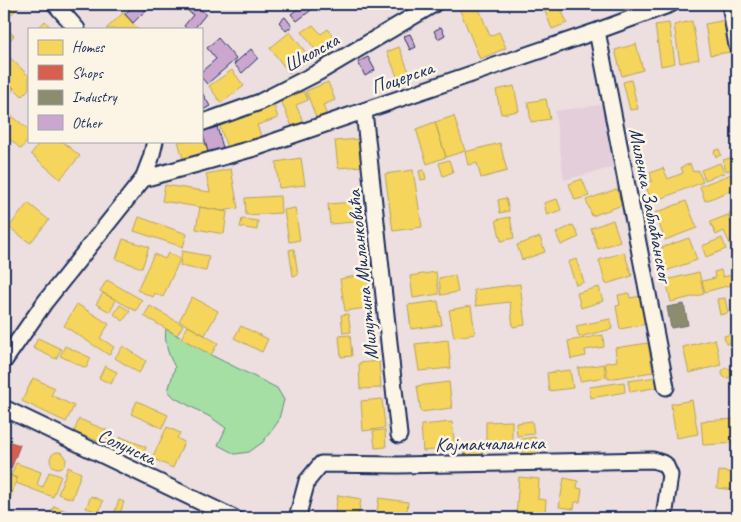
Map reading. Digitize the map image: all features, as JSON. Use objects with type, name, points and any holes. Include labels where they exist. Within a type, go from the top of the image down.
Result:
[{"type":"street","points":[[55,4],[76,28]]},
{"type":"street","name":"Школска","points":[[202,122],[260,102],[294,85],[434,4]]},
{"type":"street","name":"Поцерска","points":[[143,179],[258,147],[671,4]]},
{"type":"street","points":[[730,4],[737,46]]},
{"type":"street","name":"Миленка Заблаћанског","points":[[596,31],[666,387]]},
{"type":"street","name":"Милутина Миланковића","points":[[364,111],[399,435]]},
{"type":"street","points":[[4,361],[45,302],[143,179],[155,142]]},
{"type":"street","name":"Солунска","points":[[4,408],[234,518]]},
{"type":"street","name":"Кајмакчаланска","points":[[297,518],[307,481],[321,464],[398,465],[653,460],[665,464],[670,475],[664,518]]},
{"type":"shaded area","points":[[606,104],[618,166],[564,180],[555,111]]},
{"type":"green space","points":[[166,329],[211,355],[277,388],[284,400],[278,422],[263,442],[249,452],[235,454],[218,445],[226,428],[212,418],[175,398],[168,391],[175,367],[167,348]]},
{"type":"building: Homes","points":[[4,4],[22,4],[4,21]]},
{"type":"building: Homes","points":[[406,4],[421,4],[411,11]]},
{"type":"building: Homes","points":[[470,4],[477,4],[490,36],[499,32],[506,48],[480,59],[459,8]]},
{"type":"building: Homes","points":[[542,4],[559,4],[567,23],[552,29]]},
{"type":"building: Homes","points":[[591,4],[610,4],[594,10]]},
{"type":"building: Homes","points":[[123,13],[137,28],[107,28]]},
{"type":"building: Homes","points":[[726,20],[731,52],[710,55],[705,24]]},
{"type":"building: Homes","points":[[45,21],[51,28],[38,28]]},
{"type":"building: Homes","points":[[692,21],[699,59],[680,63],[674,25]]},
{"type":"building: Homes","points":[[669,23],[675,63],[661,66],[655,25]]},
{"type":"building: Homes","points":[[313,25],[321,34],[328,29],[334,38],[325,46],[331,54],[323,60],[302,32]]},
{"type":"building: Homes","points":[[4,26],[14,36],[5,45],[4,44]]},
{"type":"building: Homes","points":[[290,32],[310,58],[289,73],[270,48]]},
{"type":"building: Homes","points":[[636,44],[643,70],[622,76],[615,50]]},
{"type":"building: Homes","points":[[399,47],[411,77],[399,81],[387,52]]},
{"type":"building: Homes","points":[[4,52],[28,75],[28,90],[22,96],[4,78]]},
{"type":"building: Homes","points":[[232,70],[244,86],[221,103],[209,86]]},
{"type":"building: Homes","points":[[4,80],[14,89],[4,101]]},
{"type":"building: Homes","points":[[631,80],[638,109],[630,110],[623,82]]},
{"type":"building: Homes","points":[[328,82],[335,100],[323,105],[327,116],[317,120],[306,91]]},
{"type":"building: Homes","points":[[514,86],[519,111],[501,114],[496,90]]},
{"type":"building: Homes","points":[[304,91],[308,100],[296,105],[305,126],[294,131],[281,101]]},
{"type":"building: Homes","points":[[546,99],[550,119],[531,122],[528,102]]},
{"type":"building: Homes","points":[[274,106],[278,118],[257,125],[262,139],[228,151],[219,124]]},
{"type":"building: Homes","points":[[6,111],[28,129],[28,140],[21,149],[4,134],[4,114]]},
{"type":"building: Homes","points":[[454,116],[465,151],[446,157],[435,122]]},
{"type":"building: Homes","points":[[435,122],[446,157],[427,164],[416,129]]},
{"type":"building: Homes","points":[[202,134],[209,155],[184,162],[178,142],[202,142]]},
{"type":"building: Homes","points":[[359,139],[362,166],[338,168],[335,141]]},
{"type":"building: Homes","points":[[40,142],[63,142],[80,156],[60,179],[31,154]]},
{"type":"building: Homes","points":[[500,143],[507,171],[481,178],[477,163],[468,165],[465,152]]},
{"type":"building: Homes","points":[[719,149],[721,155],[716,157],[714,151]]},
{"type":"building: Homes","points":[[737,156],[737,168],[726,171],[723,160]]},
{"type":"building: Homes","points":[[301,158],[305,185],[279,188],[276,162]]},
{"type":"building: Homes","points":[[449,160],[453,172],[443,176],[439,163]]},
{"type":"building: Homes","points":[[720,163],[724,173],[705,180],[701,170]]},
{"type":"building: Homes","points":[[690,164],[693,172],[698,170],[703,182],[652,202],[645,184],[652,181],[650,173],[663,168],[668,179],[683,173],[681,167]]},
{"type":"building: Homes","points":[[231,169],[238,208],[223,211],[162,201],[165,185],[210,192],[206,174]]},
{"type":"building: Homes","points":[[413,170],[422,227],[393,231],[385,174]]},
{"type":"building: Homes","points":[[424,170],[426,179],[421,180],[419,171]]},
{"type":"building: Homes","points":[[737,172],[737,188],[705,201],[700,186]]},
{"type":"building: Homes","points":[[582,179],[589,196],[575,200],[569,184]]},
{"type":"building: Homes","points":[[617,189],[622,205],[592,216],[586,200]]},
{"type":"building: Homes","points":[[280,196],[281,213],[246,215],[245,198]]},
{"type":"building: Homes","points":[[506,198],[509,211],[500,213],[498,200]]},
{"type":"building: Homes","points":[[557,199],[561,210],[547,215],[544,203]]},
{"type":"building: Homes","points":[[686,201],[697,228],[665,240],[655,213]]},
{"type":"building: Homes","points":[[353,202],[355,222],[330,224],[328,204]]},
{"type":"building: Homes","points":[[28,203],[49,220],[30,243],[9,227]]},
{"type":"building: Homes","points":[[200,207],[227,212],[224,234],[196,229]]},
{"type":"building: Homes","points":[[295,208],[300,240],[289,242],[284,210]]},
{"type":"building: Homes","points":[[737,210],[737,235],[729,213]]},
{"type":"building: Homes","points":[[728,215],[737,237],[737,245],[732,248],[724,231],[716,235],[710,222]]},
{"type":"building: Homes","points":[[139,217],[187,234],[183,247],[134,231]]},
{"type":"building: Homes","points":[[510,217],[514,238],[501,241],[496,220]]},
{"type":"building: Homes","points":[[242,219],[258,221],[257,230],[240,227]]},
{"type":"building: Homes","points":[[613,220],[620,241],[598,249],[591,228]]},
{"type":"building: Homes","points":[[573,225],[579,237],[561,245],[556,233]]},
{"type":"building: Homes","points":[[540,237],[545,252],[522,260],[517,245]]},
{"type":"building: Homes","points":[[689,238],[697,260],[666,271],[658,249]]},
{"type":"building: Homes","points":[[722,238],[726,249],[706,257],[702,246]]},
{"type":"building: Homes","points":[[123,239],[149,247],[142,268],[116,259]]},
{"type":"building: Homes","points":[[294,249],[298,275],[293,276],[289,250]]},
{"type":"building: Homes","points":[[182,251],[209,256],[206,271],[180,266]]},
{"type":"building: Homes","points":[[624,252],[632,276],[606,284],[599,260]]},
{"type":"building: Homes","points":[[168,253],[180,259],[163,297],[155,293],[153,297],[137,290],[154,254],[165,259]]},
{"type":"building: Homes","points":[[576,259],[584,282],[576,285],[568,262]]},
{"type":"building: Homes","points":[[721,270],[723,277],[732,275],[734,284],[705,292],[702,281],[715,278],[714,272]]},
{"type":"building: Homes","points":[[436,272],[439,294],[413,298],[410,276]]},
{"type":"building: Homes","points":[[699,272],[704,294],[671,302],[666,280]]},
{"type":"building: Homes","points":[[367,274],[373,307],[345,311],[340,279]]},
{"type":"building: Homes","points":[[455,275],[458,292],[441,295],[439,278]]},
{"type":"building: Homes","points":[[107,280],[142,300],[136,311],[100,291]]},
{"type":"building: Homes","points":[[520,284],[525,325],[513,327],[510,302],[476,306],[474,290]]},
{"type":"building: Homes","points":[[599,287],[603,301],[581,308],[577,293]]},
{"type":"building: Homes","points":[[103,293],[116,300],[110,312],[96,304]]},
{"type":"building: Homes","points":[[629,293],[630,298],[641,296],[647,324],[620,329],[616,306],[620,305],[618,295]]},
{"type":"building: Homes","points":[[192,297],[218,311],[205,335],[179,321]]},
{"type":"building: Homes","points":[[725,298],[728,313],[720,315],[717,299]]},
{"type":"building: Homes","points":[[438,301],[442,325],[411,329],[408,305]]},
{"type":"building: Homes","points":[[77,304],[109,324],[100,338],[114,347],[109,355],[64,326]]},
{"type":"building: Homes","points":[[120,305],[130,311],[123,321],[114,314]]},
{"type":"building: Homes","points":[[150,306],[183,325],[177,335],[144,316]]},
{"type":"building: Homes","points":[[471,306],[475,334],[454,337],[449,310]]},
{"type":"building: Homes","points":[[348,314],[351,332],[343,333],[341,315]]},
{"type":"building: Homes","points":[[610,319],[612,329],[579,337],[576,326]]},
{"type":"building: Homes","points":[[188,326],[218,343],[211,355],[181,338]]},
{"type":"building: Homes","points":[[241,326],[268,339],[262,352],[234,338]]},
{"type":"building: Homes","points":[[737,333],[736,355],[733,342],[726,344],[724,336]]},
{"type":"building: Homes","points":[[350,335],[352,356],[341,357],[339,336]]},
{"type":"building: Homes","points":[[603,335],[604,347],[585,350],[586,356],[571,359],[568,341]]},
{"type":"building: Homes","points":[[38,338],[61,349],[56,359],[33,348]]},
{"type":"building: Homes","points":[[715,339],[721,365],[689,373],[683,347]]},
{"type":"building: Homes","points":[[448,340],[451,368],[419,371],[415,344]]},
{"type":"building: Homes","points":[[648,343],[653,372],[608,379],[605,363],[617,361],[615,348]]},
{"type":"building: Homes","points":[[65,346],[91,358],[86,368],[60,356]]},
{"type":"building: Homes","points":[[123,346],[146,361],[139,373],[115,358]]},
{"type":"building: Homes","points":[[379,361],[381,388],[360,389],[359,363]]},
{"type":"building: Homes","points":[[604,364],[606,377],[580,381],[578,368]]},
{"type":"building: Homes","points":[[105,366],[117,372],[111,384],[99,378]]},
{"type":"building: Homes","points":[[725,368],[729,368],[732,373],[731,377],[725,378],[722,375],[722,371]]},
{"type":"building: Homes","points":[[570,370],[573,388],[549,391],[547,373]]},
{"type":"building: Homes","points":[[657,377],[659,387],[630,392],[628,381]]},
{"type":"building: Homes","points":[[33,378],[55,388],[51,395],[74,406],[66,422],[22,401]]},
{"type":"building: Homes","points":[[449,382],[452,408],[421,412],[417,386]]},
{"type":"building: Homes","points":[[624,382],[625,392],[591,398],[589,387]]},
{"type":"building: Homes","points":[[382,399],[385,428],[363,431],[361,401]]},
{"type":"building: Homes","points":[[692,400],[698,434],[676,438],[671,404]]},
{"type":"building: Homes","points":[[137,401],[168,415],[162,428],[131,414]]},
{"type":"building: Homes","points":[[79,419],[111,432],[106,444],[74,432]]},
{"type":"building: Homes","points":[[737,419],[737,443],[703,445],[701,421]]},
{"type":"building: Homes","points":[[512,421],[512,449],[486,449],[486,422]]},
{"type":"building: Homes","points":[[532,421],[534,434],[517,436],[516,423]]},
{"type":"building: Homes","points":[[452,422],[455,448],[423,451],[421,425]]},
{"type":"building: Homes","points":[[167,427],[180,433],[177,438],[184,442],[173,468],[152,458]]},
{"type":"building: Homes","points":[[385,430],[386,447],[375,448],[373,431]]},
{"type":"building: Homes","points":[[121,437],[146,447],[142,459],[117,449]]},
{"type":"building: Homes","points":[[535,437],[537,454],[523,455],[521,439]]},
{"type":"building: Homes","points":[[465,447],[483,450],[481,462],[463,460]]},
{"type":"building: Homes","points":[[55,452],[61,452],[66,457],[64,466],[55,468],[50,463],[50,457]]},
{"type":"building: Homes","points":[[16,463],[41,472],[37,485],[43,487],[49,472],[61,476],[53,497],[16,483],[17,478],[11,476]]},
{"type":"building: Homes","points":[[68,467],[81,473],[72,499],[58,494]]},
{"type":"building: Homes","points":[[719,471],[737,473],[737,490],[717,488]]},
{"type":"building: Homes","points":[[4,473],[17,478],[6,511],[4,510]]},
{"type":"building: Homes","points":[[519,477],[539,479],[538,499],[546,500],[545,514],[537,514],[537,518],[516,518]]},
{"type":"building: Homes","points":[[564,478],[578,481],[577,488],[582,489],[580,502],[575,502],[574,509],[559,507]]},
{"type":"building: Homes","points":[[338,495],[361,499],[358,518],[334,518]]},
{"type":"building: Homes","points":[[91,496],[103,501],[99,512],[86,508]]},
{"type":"building: Homes","points":[[379,498],[408,502],[406,518],[376,518]]},
{"type":"building: Homes","points":[[119,500],[124,502],[119,516],[114,514]]},
{"type":"building: Homes","points":[[54,506],[76,515],[74,518],[49,518]]},
{"type":"building: Homes","points":[[697,514],[724,517],[724,518],[696,518]]},
{"type":"building: Shops","points":[[4,440],[20,445],[11,469],[4,466]]},
{"type":"building: Industry","points":[[684,304],[688,325],[671,328],[667,307]]},
{"type":"building: Other","points":[[135,4],[152,4],[133,23],[125,14]]},
{"type":"building: Other","points":[[175,4],[188,4],[182,10]]},
{"type":"building: Other","points":[[194,4],[206,14],[195,28],[186,28],[184,26],[193,15],[188,11]]},
{"type":"building: Other","points":[[304,4],[319,4],[297,21],[291,14]]},
{"type":"building: Other","points":[[285,17],[292,26],[286,31],[279,22]]},
{"type":"building: Other","points":[[441,27],[445,35],[438,39],[434,31]]},
{"type":"building: Other","points":[[410,34],[416,47],[410,50],[404,36]]},
{"type":"building: Other","points":[[218,38],[236,59],[207,84],[202,78],[202,71],[216,59],[207,48]]},
{"type":"building: Other","points":[[251,49],[258,58],[242,73],[234,64]]},
{"type":"building: Other","points":[[368,57],[375,70],[365,76],[358,62]]},
{"type":"building: Other","points":[[202,93],[210,106],[202,110]]},
{"type":"building: Other","points":[[217,127],[224,151],[209,155],[202,131]]}]
